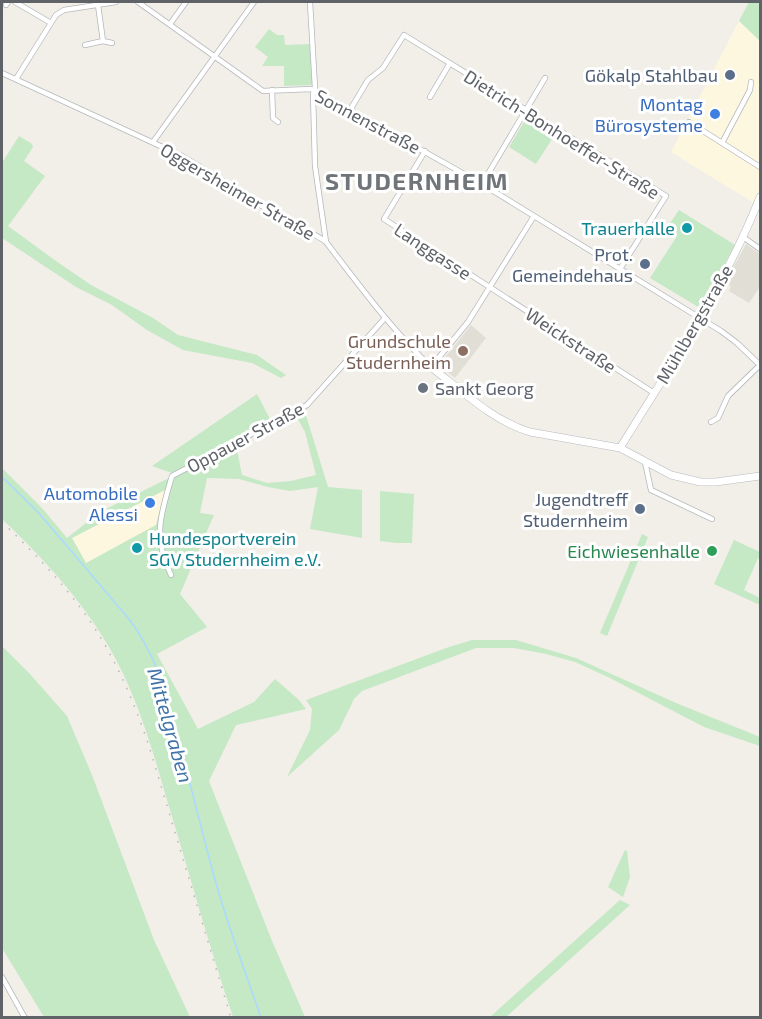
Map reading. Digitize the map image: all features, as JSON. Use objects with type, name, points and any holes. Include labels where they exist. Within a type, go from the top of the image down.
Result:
[{"type":"street","points":[[15,2],[51,23]]},
{"type":"street","points":[[71,2],[73,9]]},
{"type":"street","points":[[16,80],[56,15],[64,10],[116,2]]},
{"type":"street","name":"Sonnenstraße","points":[[138,2],[263,91],[311,89],[482,184],[721,331],[760,365]]},
{"type":"street","points":[[170,24],[186,2]]},
{"type":"street","points":[[153,142],[255,2]]},
{"type":"street","points":[[310,2],[315,88],[315,166],[326,242]]},
{"type":"street","points":[[98,4],[103,41]]},
{"type":"street","name":"Dietrich-Bonhoeffer-Straße","points":[[350,110],[368,80],[383,68],[404,35],[666,196],[620,269]]},
{"type":"street","points":[[85,45],[103,41],[112,43]]},
{"type":"street","name":"Dietrich-Bonhoeffer-Straße","points":[[430,97],[450,63]]},
{"type":"street","name":"Oggersheimer Straße","points":[[2,73],[205,168],[283,219],[318,235],[326,242],[385,318],[431,367]]},
{"type":"street","points":[[482,184],[545,78]]},
{"type":"street","points":[[722,143],[750,90],[751,82]]},
{"type":"street","points":[[272,90],[273,118],[278,122]]},
{"type":"street","points":[[689,123],[760,167]]},
{"type":"street","name":"Langgasse","points":[[425,151],[384,219],[489,287]]},
{"type":"street","name":"Mühlbergstraße","points":[[620,448],[700,319],[743,237],[760,198]]},
{"type":"street","points":[[534,216],[468,322],[431,367],[516,428],[620,448],[671,475],[700,482],[760,476]]},
{"type":"street","points":[[743,237],[760,249]]},
{"type":"street","name":"Weickstraße","points":[[489,287],[654,393]]},
{"type":"street","name":"Oppauer Straße","points":[[171,575],[160,543],[159,527],[172,476],[307,405],[385,318]]},
{"type":"street","points":[[711,422],[718,418],[728,396],[760,365]]},
{"type":"street","points":[[644,461],[651,490],[712,519]]},
{"type":"street","points":[[2,977],[25,1017]]},
{"type":"shaded area","points":[[739,21],[760,41],[760,187],[754,203],[671,152]]},
{"type":"shaded area","points":[[746,244],[760,254],[760,287],[749,303],[729,291],[731,286],[725,283]]},
{"type":"shaded area","name":"Grundschule Studernheim","points":[[471,325],[486,338],[455,378],[439,365]]},
{"type":"shaded area","points":[[166,489],[156,525],[86,563],[72,538]]},
{"type":"green space","points":[[749,2],[760,2],[760,41],[739,21]]},
{"type":"green space","points":[[269,29],[277,35],[284,35],[285,45],[312,44],[313,85],[284,86],[284,66],[262,66],[268,57],[255,47]]},
{"type":"green space","points":[[531,118],[556,133],[536,164],[509,147],[524,122]]},
{"type":"green space","points":[[19,136],[33,147],[24,161],[45,176],[8,226],[91,285],[153,318],[178,335],[257,355],[286,375],[281,378],[252,363],[183,350],[147,330],[112,305],[76,287],[2,238],[2,163]]},
{"type":"green space","points":[[679,210],[735,245],[700,308],[650,278],[677,236],[666,229]]},
{"type":"green space","points":[[257,394],[271,421],[172,473],[152,466]]},
{"type":"green space","points":[[304,409],[328,487],[362,490],[362,538],[310,529],[318,487],[290,491],[239,479],[207,478],[200,513],[214,515],[180,594],[207,627],[157,654],[198,729],[254,702],[275,679],[306,709],[236,725],[209,781],[272,941],[305,1017],[233,1017],[136,703],[119,665],[86,612],[46,564],[2,519],[2,468],[42,508],[67,538],[100,512],[236,445],[242,475],[267,483],[291,481],[316,475],[305,432],[295,414]],"holes":[[[165,490],[156,525],[86,563],[72,538]]]},
{"type":"green space","points":[[380,491],[414,494],[412,543],[380,541]]},
{"type":"green space","points":[[642,534],[648,537],[607,636],[600,633]]},
{"type":"green space","points":[[734,540],[760,552],[760,559],[758,558],[744,590],[760,598],[760,605],[714,584]]},
{"type":"green space","points":[[472,640],[516,640],[576,658],[676,703],[760,737],[760,746],[704,727],[575,662],[514,648],[476,648],[362,691],[354,699],[339,730],[287,777],[310,730],[312,709],[306,700]]},
{"type":"green space","points":[[2,646],[67,716],[92,775],[154,940],[190,1017],[44,1017],[2,948]]},
{"type":"green space","points":[[625,850],[630,877],[623,897],[608,887]]},
{"type":"green space","points":[[620,900],[630,905],[506,1017],[490,1017]]},
{"type":"waterway","name":"Mittelgraben","points":[[2,477],[37,511],[129,619],[147,647],[165,693],[216,884],[261,1018]]},
{"type":"railway","points":[[2,522],[28,547],[82,609],[116,665],[149,746],[231,1018]]},
{"type":"place","name":"Gökalp Stahlbau","points":[[730,75]]},
{"type":"place","name":"Montag Bürosysteme","points":[[715,114]]},
{"type":"place","name":"Trauerhalle","points":[[687,228]]},
{"type":"place","name":"Prot. Gemeindehaus","points":[[645,264]]},
{"type":"place","name":"Grundschule Studernheim","points":[[463,351]]},
{"type":"place","name":"Sankt Georg","points":[[423,388]]},
{"type":"place","name":"Automobile Alessi","points":[[150,503]]},
{"type":"place","name":"Jugendtreff Studernheim","points":[[640,509]]},
{"type":"place","name":"Hundesportverein SGV Studernheim e.V.","points":[[137,548]]},
{"type":"place","name":"Eichwiesenhalle","points":[[712,551]]},
{"type":"district","name":"STUDERNHEIM","points":[[417,180]]}]
